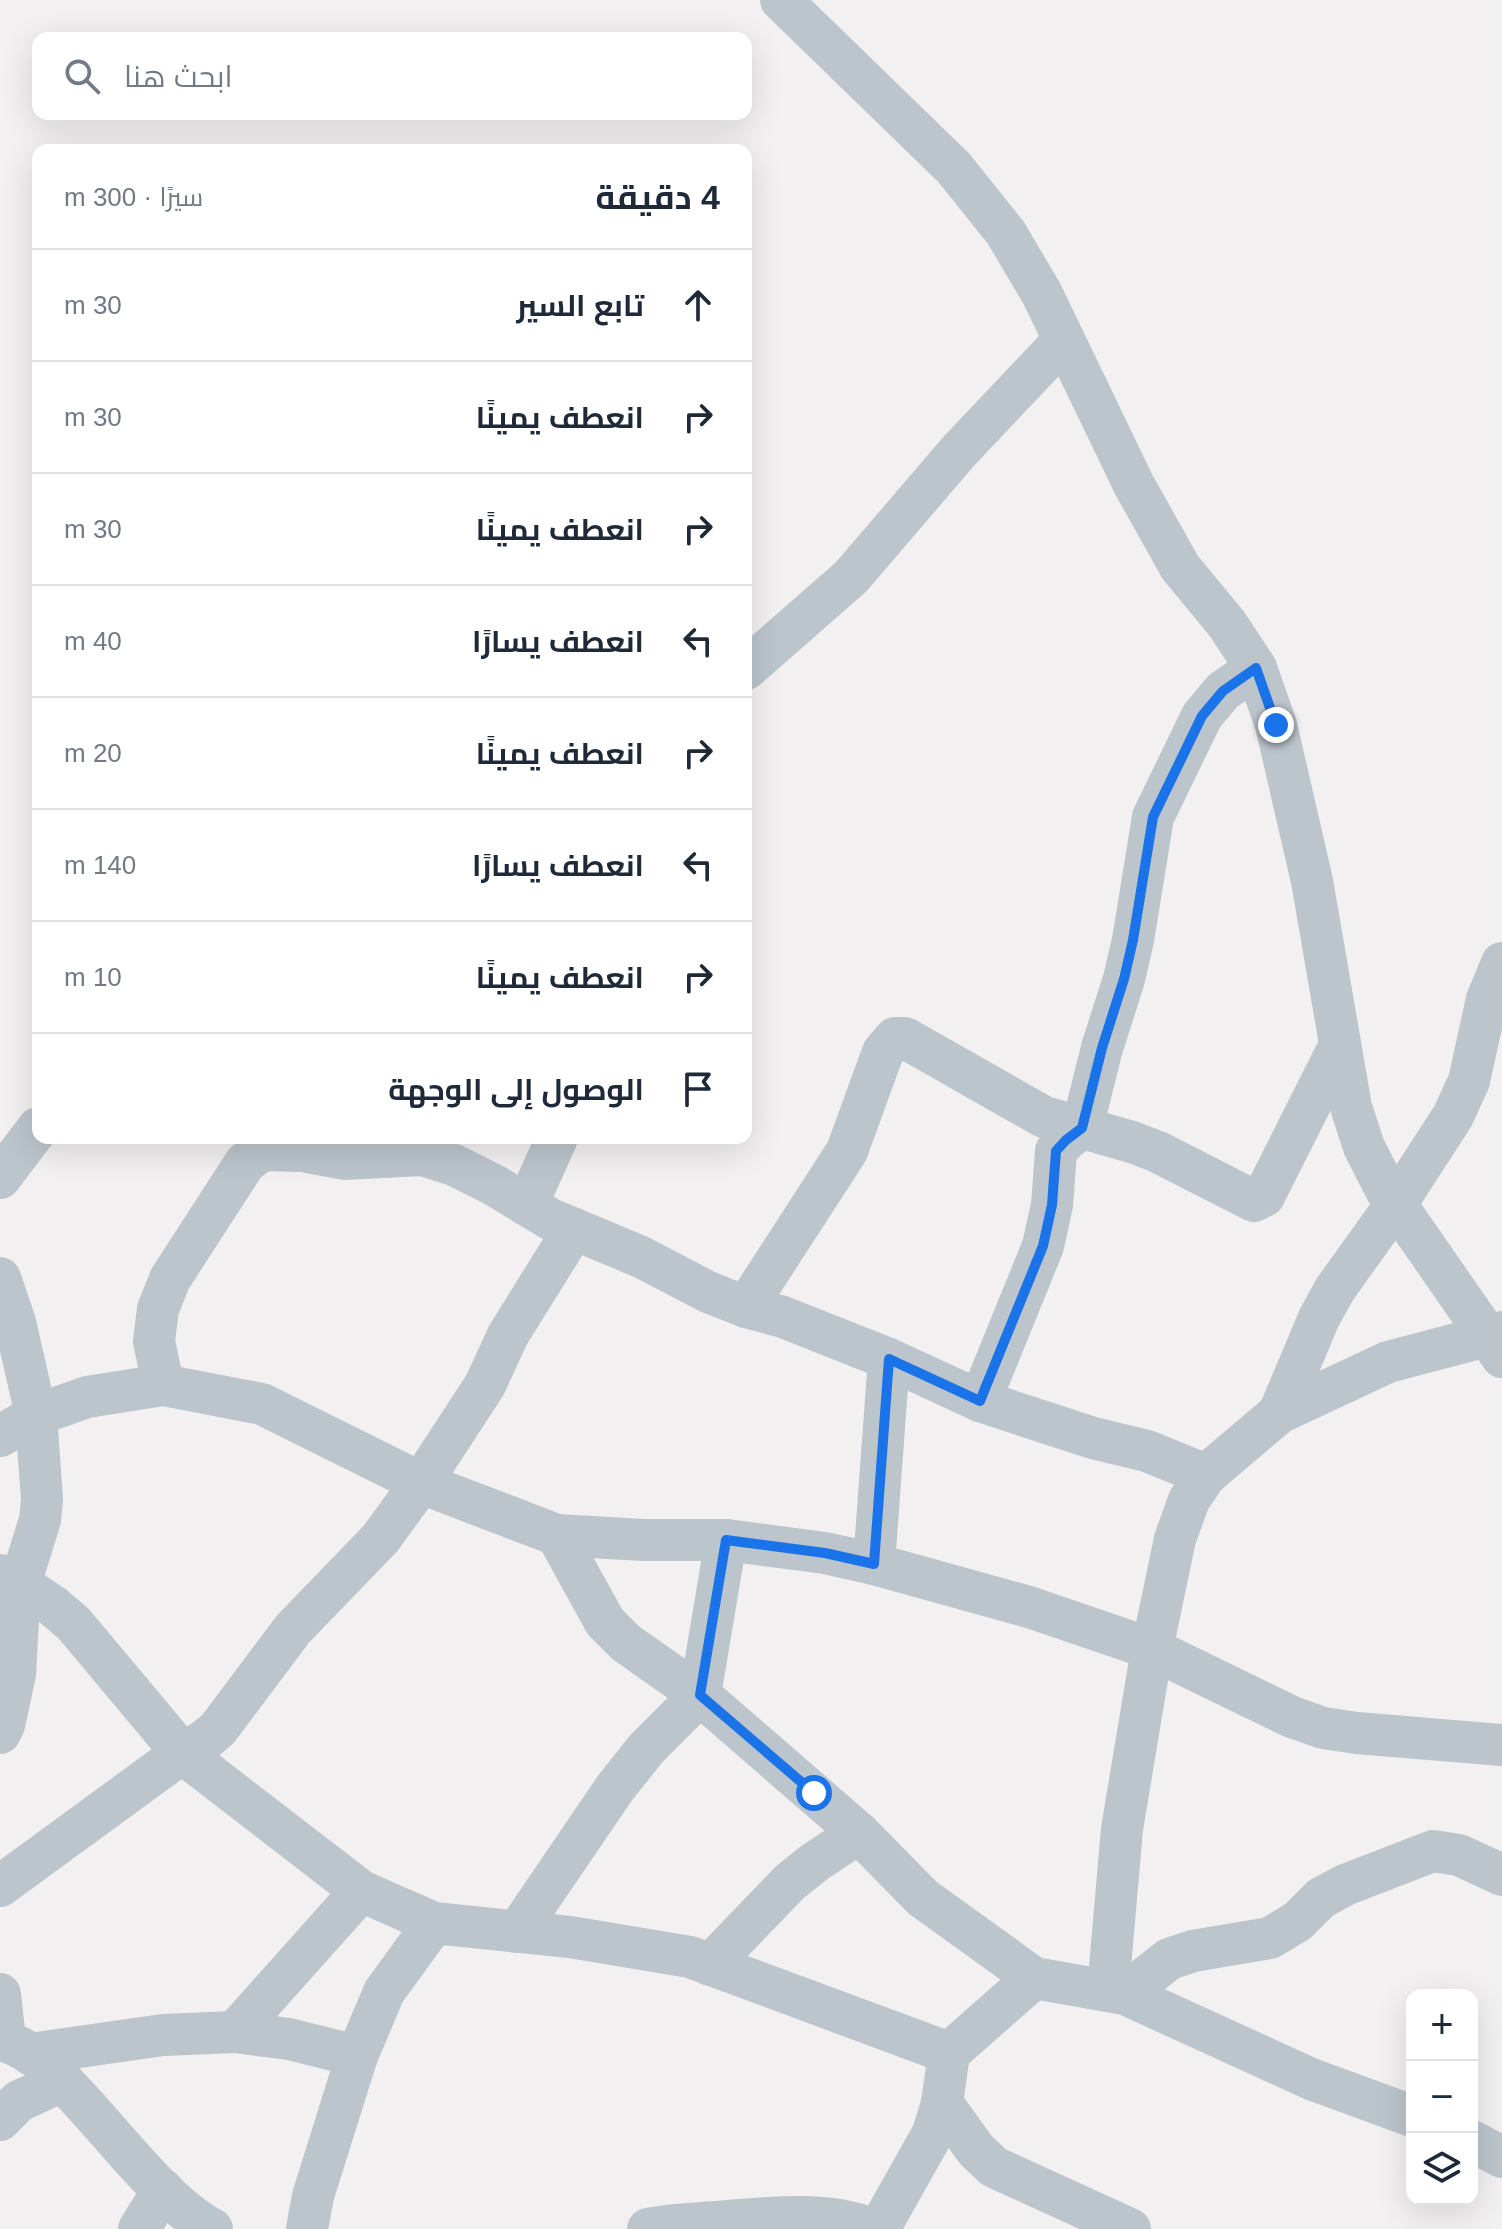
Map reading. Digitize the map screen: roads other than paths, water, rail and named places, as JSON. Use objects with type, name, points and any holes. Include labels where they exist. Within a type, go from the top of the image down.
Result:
[{"type":"street","points":[[781,0],[954,168],[1006,233],[1042,294],[1134,485],[1180,567],[1227,624],[1256,668],[1276,725],[1312,881],[1351,1107],[1364,1147],[1386,1190],[1497,1341],[1388,1362],[1279,1413],[1206,1475],[1189,1500],[1175,1539],[1152,1649],[1122,1829],[1116,1992]]},
{"type":"street","points":[[752,664],[851,577],[959,451],[1064,340]]},
{"type":"street","points":[[980,1401],[1043,1246],[1052,1205],[1056,1151],[1082,1128],[1127,966],[1153,817],[1202,716],[1223,691],[1256,668]]},
{"type":"street","points":[[1279,1413],[1319,1318],[1335,1289],[1396,1204],[1453,1116],[1469,1081],[1487,999],[1502,963]]},
{"type":"street","points":[[746,1307],[847,1151],[883,1052],[895,1038],[905,1038],[1044,1117],[1158,1152],[1254,1201],[1264,1196],[1340,1045]]},
{"type":"street","points":[[0,1178],[32,1136]]},
{"type":"street","points":[[527,1205],[554,1144]]},
{"type":"street","points":[[163,1385],[154,1341],[158,1309],[170,1279],[245,1163],[262,1150],[303,1151],[345,1159],[422,1155],[454,1165],[550,1219],[641,1257],[708,1292],[783,1317],[889,1359],[980,1401],[1093,1438],[1147,1451],[1206,1475]]},
{"type":"street","points":[[0,1886],[218,1729],[293,1629],[380,1539],[421,1483],[485,1385],[508,1335],[574,1229]]},
{"type":"street","points":[[0,1278],[15,1322],[36,1415],[42,1500],[40,1520],[10,1580],[15,1674],[0,1733]]},
{"type":"street","points":[[874,1564],[889,1359]]},
{"type":"street","points":[[0,1436],[36,1415],[87,1397],[163,1385],[262,1404],[421,1483],[557,1535],[643,1540],[726,1540],[825,1553],[1029,1607],[1152,1649],[1292,1717],[1323,1728],[1502,1745]]},
{"type":"street","points":[[557,1535],[605,1622],[636,1651],[700,1695],[859,1833],[923,1898],[1034,1978],[1116,1992],[1311,2079],[1406,2114]]},
{"type":"street","points":[[517,1932],[615,1788],[646,1749],[700,1695],[726,1540]]},
{"type":"street","points":[[10,1580],[53,1606],[74,1624],[182,1753],[361,1891],[434,1923],[570,1937],[690,1957],[949,2053]]},
{"type":"street","points":[[710,1965],[790,1882],[859,1833]]},
{"type":"street","points":[[1116,1992],[1169,1959],[1193,1951],[1270,1938],[1298,1921],[1321,1898],[1345,1885],[1433,1851],[1459,1855],[1502,1875]]},
{"type":"street","points":[[235,2032],[361,1891]]},
{"type":"street","points":[[307,2229],[313,2196],[357,2056],[384,1992],[434,1923]]},
{"type":"street","points":[[879,2229],[933,2133],[942,2103],[949,2053],[1034,1978]]},
{"type":"street","points":[[0,1994],[12,2045],[63,2081],[163,2190],[212,2229]]},
{"type":"street","points":[[12,2045],[235,2032],[289,2039],[357,2056]]},
{"type":"street","points":[[0,2120],[19,2101],[63,2081]]},
{"type":"street","points":[[942,2103],[976,2150],[994,2167],[1130,2229]]},
{"type":"street","points":[[1478,2144],[1502,2157]]},
{"type":"street","points":[[139,2229],[163,2190]]},
{"type":"street","points":[[648,2229],[827,2217],[872,2229]]}]
